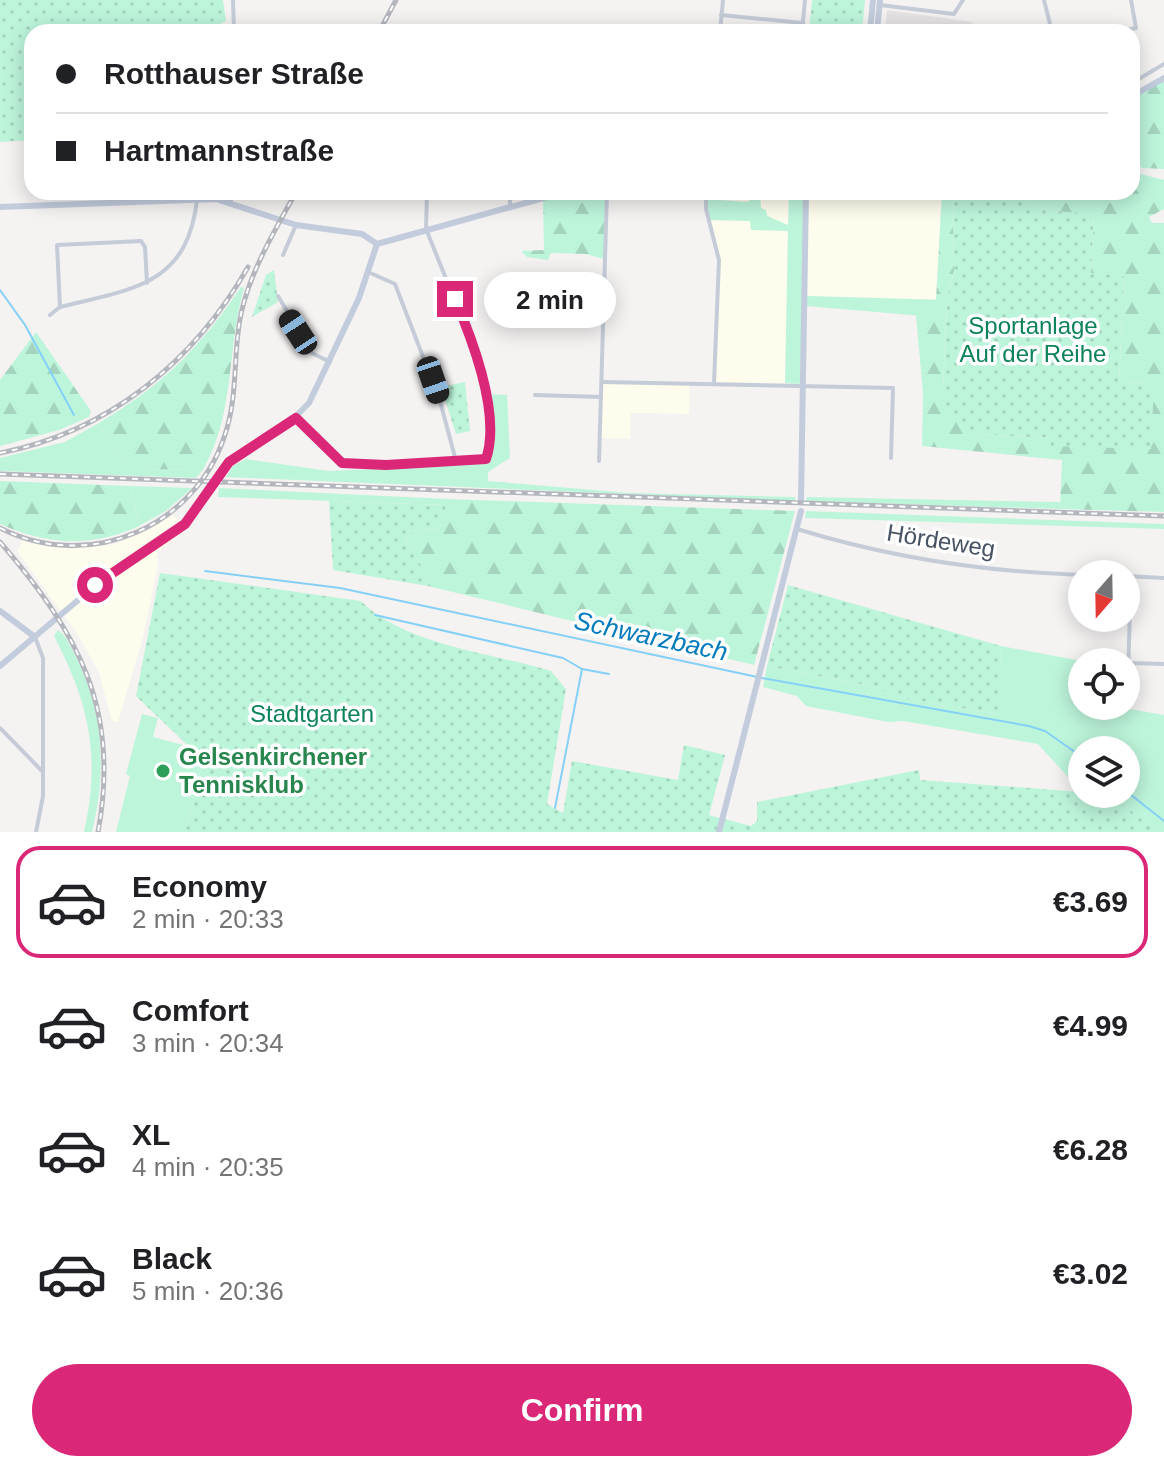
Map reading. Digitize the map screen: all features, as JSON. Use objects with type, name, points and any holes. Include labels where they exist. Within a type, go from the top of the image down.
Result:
[{"type":"main road","points":[[871,24],[873,0]]},
{"type":"main road","points":[[878,24],[880,3]]},
{"type":"main road","points":[[1140,92],[1164,78]]},
{"type":"main road","points":[[0,207],[153,200]]},
{"type":"main road","points":[[208,200],[296,225],[362,234],[377,244]]},
{"type":"main road","points":[[377,244],[534,200]]},
{"type":"main road","points":[[801,500],[806,200]]},
{"type":"main road","points":[[0,666],[120,565],[185,524],[229,462],[296,418],[314,396],[330,362],[377,244]]},
{"type":"main road","points":[[719,832],[801,511]]},
{"type":"main road","points":[[0,611],[35,637]]},
{"type":"street","points":[[233,0],[234,24]]},
{"type":"street","points":[[720,24],[723,0]]},
{"type":"street","points":[[721,15],[803,23],[805,0]]},
{"type":"street","points":[[880,3],[954,14],[963,0]]},
{"type":"street","points":[[1044,0],[1050,24]]},
{"type":"street","points":[[1131,0],[1135,24]]},
{"type":"street","points":[[1140,78],[1164,64]]},
{"type":"street","points":[[50,315],[60,307],[147,283],[165,274],[183,252],[194,227],[197,200]]},
{"type":"street","points":[[230,204],[231,200]]},
{"type":"street","points":[[296,418],[342,463],[486,459],[489,423],[486,395],[469,333],[426,229],[427,200]]},
{"type":"street","points":[[510,200],[510,206]]},
{"type":"street","points":[[599,461],[607,200]]},
{"type":"street","points":[[706,200],[719,260],[714,383]]},
{"type":"street","points":[[283,255],[296,225]]},
{"type":"street","points":[[60,307],[57,245],[141,241],[145,247],[147,283]]},
{"type":"street","points":[[368,271],[395,284],[440,401],[456,461]]},
{"type":"street","points":[[278,296],[312,353],[330,362]]},
{"type":"street","points":[[602,382],[893,388],[891,458]]},
{"type":"street","points":[[535,395],[601,397]]},
{"type":"street","name":"Hördeweg","points":[[797,529],[895,554],[1068,574]]},
{"type":"street","points":[[1140,577],[1164,578]]},
{"type":"street","points":[[35,637],[43,658],[43,772],[36,832]]},
{"type":"street","points":[[1140,663],[1164,664]]},
{"type":"street","points":[[0,728],[43,772]]},
{"type":"shaded area","points":[[887,10],[973,22],[973,24],[886,24]]},
{"type":"shaded area","points":[[720,200],[789,200],[789,225],[781,224],[747,202]]},
{"type":"shaded area","points":[[807,200],[942,200],[936,300],[807,296]]},
{"type":"shaded area","points":[[710,220],[751,221],[752,230],[788,230],[785,383],[716,382],[720,260]]},
{"type":"shaded area","points":[[603,383],[690,383],[689,414],[631,413],[630,439],[601,438]]},
{"type":"shaded area","points":[[172,515],[188,528],[157,552],[158,565],[143,638],[118,722],[112,721],[99,673],[78,635],[17,551],[23,540],[72,549],[114,544]]},
{"type":"green space","points":[[0,0],[223,0],[226,21],[220,24],[24,24],[24,140],[0,142]]},
{"type":"green space","points":[[812,0],[865,0],[863,24],[810,24]]},
{"type":"green space","points":[[1164,80],[1164,169],[1140,166],[1140,93]]},
{"type":"green space","points":[[1140,174],[1164,180],[1164,209],[1149,217],[1152,223],[1164,223],[1164,512],[1060,509],[1062,460],[922,446],[923,393],[916,315],[946,318],[943,390],[974,434],[1051,438],[1051,445],[1154,383],[1119,382],[1124,277],[1091,273],[1094,215],[1054,211],[1030,204],[1030,200],[1140,200]]},
{"type":"green space","points":[[543,200],[606,200],[604,259],[586,254],[551,253],[548,260],[527,257],[521,251],[544,250]]},
{"type":"green space","points":[[706,200],[760,200],[761,208],[766,210],[767,216],[788,225],[789,200],[805,200],[800,384],[785,383],[788,231],[751,230],[750,221],[710,220]]},
{"type":"green space","points":[[942,200],[953,200],[954,271],[947,300],[936,300]]},
{"type":"green space","name":"Sportanlage Auf der Reihe","points":[[953,200],[1030,200],[1030,204],[1054,211],[1094,214],[1091,273],[1124,276],[1119,382],[1154,383],[1151,449],[1051,446],[1051,438],[974,434],[949,417],[943,390],[947,300],[954,271]]},
{"type":"green space","points":[[274,270],[278,302],[252,317],[266,275]]},
{"type":"green space","points":[[241,287],[244,288],[226,403],[221,425],[203,470],[130,469],[97,424],[141,395],[178,364],[210,329]]},
{"type":"green space","points":[[807,296],[947,300],[946,318],[806,306]]},
{"type":"green space","points":[[36,332],[91,411],[89,417],[59,430],[0,446],[0,380]]},
{"type":"green space","points":[[465,382],[470,431],[456,434],[441,387]]},
{"type":"green space","points":[[487,394],[507,395],[510,458],[488,472],[488,481],[629,493],[795,497],[795,501],[226,477],[233,466],[246,459],[329,471],[486,464],[491,457]]},
{"type":"green space","points":[[97,424],[130,469],[203,470],[196,478],[0,471],[0,458],[65,442]]},
{"type":"green space","points":[[0,481],[130,486],[139,526],[87,541],[52,540],[18,531],[0,524]]},
{"type":"green space","points":[[130,486],[192,488],[166,511],[139,526]]},
{"type":"green space","points":[[219,488],[447,499],[446,505],[218,497]]},
{"type":"green space","points":[[807,497],[1060,502],[1060,509],[806,501]]},
{"type":"green space","points":[[447,499],[795,511],[754,665],[428,586],[429,578],[405,540],[414,531],[440,528]]},
{"type":"green space","points":[[329,501],[446,505],[440,528],[414,531],[405,540],[429,578],[428,586],[333,570]]},
{"type":"green space","points":[[806,511],[1164,524],[1164,529],[805,518]]},
{"type":"green space","name":"Stadtgarten","points":[[160,573],[361,601],[379,616],[425,638],[551,671],[566,689],[547,804],[563,813],[572,761],[678,780],[684,745],[725,755],[709,815],[751,826],[757,821],[757,802],[919,770],[920,780],[1068,791],[1068,808],[1127,808],[1159,832],[185,832],[203,760],[136,696]]},
{"type":"green space","points":[[788,585],[1001,646],[999,714],[896,697],[877,687],[767,666]]},
{"type":"green space","points":[[58,630],[68,641],[85,676],[97,720],[101,764],[92,832],[84,832],[91,779],[88,731],[76,684],[54,636]]},
{"type":"green space","points":[[1001,646],[1068,658],[1068,720],[1140,720],[1140,711],[1164,715],[1164,832],[1159,832],[1127,808],[1140,808],[1140,736],[1068,736],[1068,777],[1038,744],[903,721],[888,722],[806,706],[797,696],[763,687],[767,666],[877,687],[897,697],[998,714]]},
{"type":"green space","name":"Gelsenkirchener Tennisklub","points":[[142,714],[158,718],[153,737],[187,746],[183,762],[201,767],[185,832],[116,832],[130,776],[126,774]]},
{"type":"waterway","name":"Schwarzbach","points":[[0,290],[25,325],[74,415]]},
{"type":"waterway","name":"Schwarzbach","points":[[205,571],[340,588],[762,678],[1029,726],[1045,731],[1068,747]]},
{"type":"waterway","points":[[375,615],[563,658],[582,669],[609,674]]},
{"type":"waterway","points":[[555,808],[582,669]]},
{"type":"waterway","name":"Schwarzbach","points":[[1140,802],[1164,821]]},
{"type":"railway","points":[[383,24],[396,0]]},
{"type":"railway","points":[[0,528],[34,541],[70,546],[104,542],[137,532],[167,515],[193,491],[213,462],[227,428],[240,318],[254,273],[292,200]]},
{"type":"railway","points":[[0,453],[39,443],[77,428],[112,410],[144,388],[202,333],[248,267]]},
{"type":"railway","points":[[0,474],[1164,516]]},
{"type":"railway","points":[[0,542],[51,608],[87,675],[98,710],[103,748],[104,788],[98,832]]},
{"type":"place","name":"Gelsenkirchener Tennisklub","points":[[163,771]]},
{"type":"route","points":[[95,585],[120,565],[175,533],[195,513],[235,456],[296,418],[342,463],[386,465],[486,459],[489,423],[486,395],[478,358],[455,299]]}]
